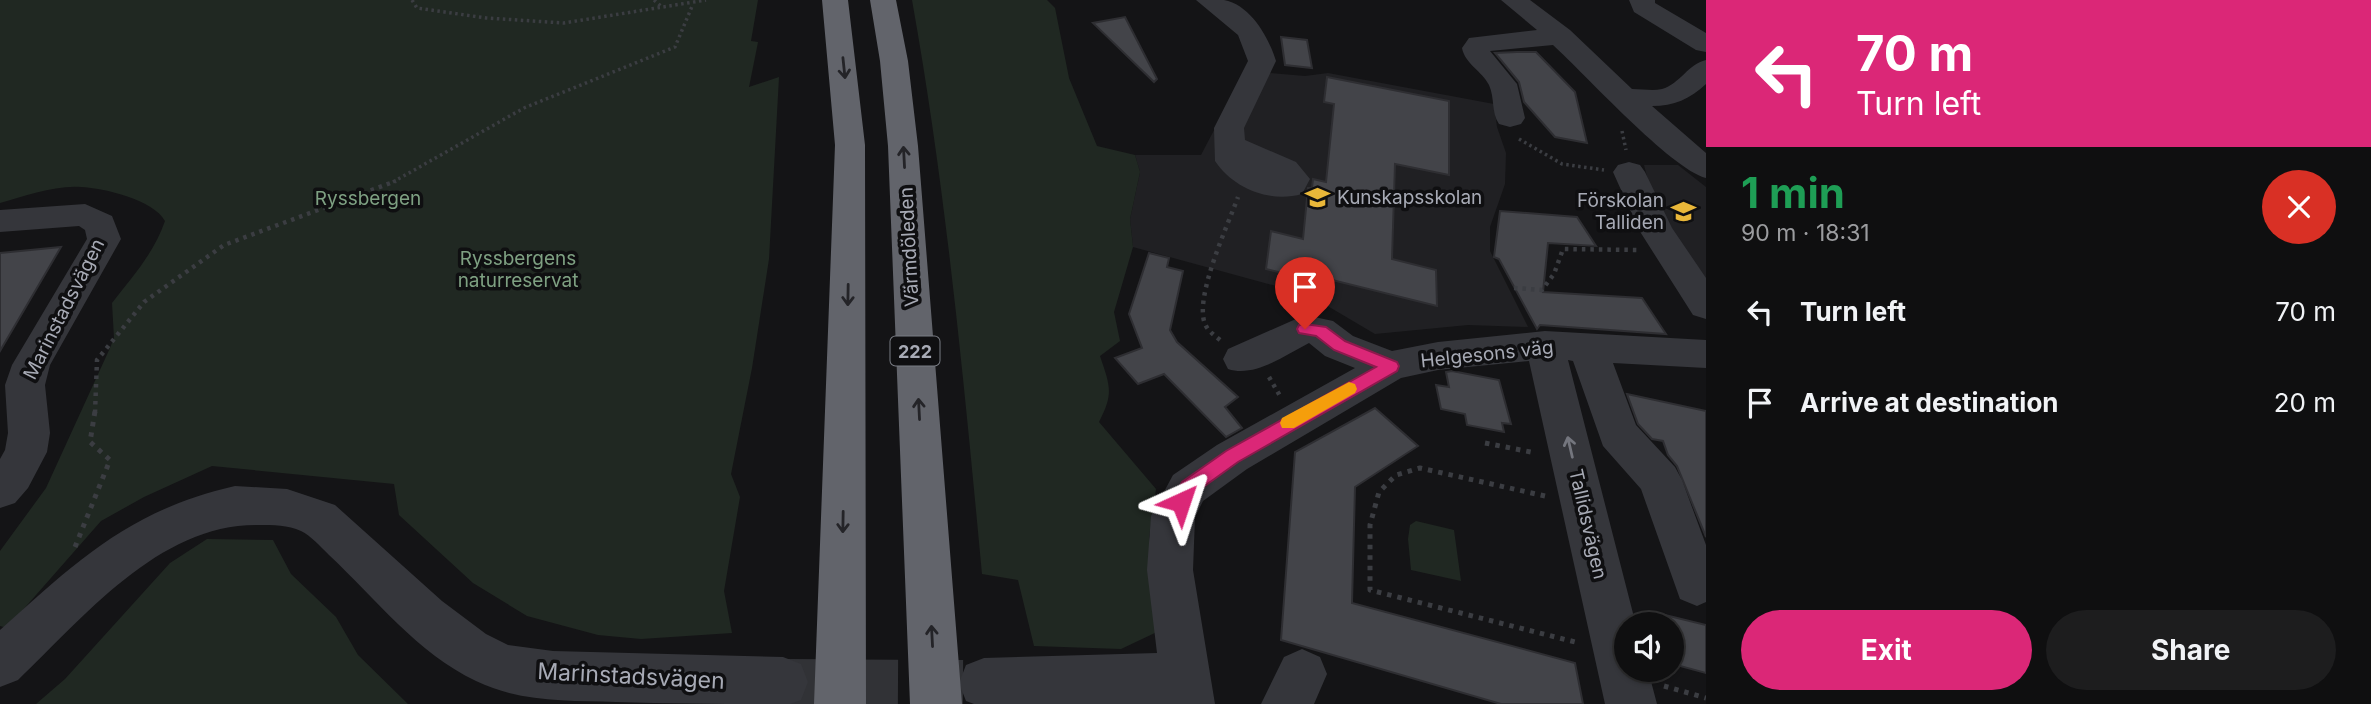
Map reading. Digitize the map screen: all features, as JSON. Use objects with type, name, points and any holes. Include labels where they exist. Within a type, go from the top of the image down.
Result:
[{"type":"highway","points":[[835,0],[850,145],[840,704]]},
{"type":"highway","name":"Värmdöleden","points":[[883,0],[894,61],[903,146],[936,704]]},
{"type":"street","points":[[1209,0],[1249,29],[1257,39],[1262,61],[1229,128],[1230,145],[1231,161],[1261,185],[1291,187],[1294,178],[1285,169],[1230,145]]},
{"type":"street","points":[[1514,0],[1561,36],[1706,168]]},
{"type":"street","points":[[1642,0],[1643,8],[1706,44]]},
{"type":"street","points":[[1511,128],[1503,85],[1477,54],[1476,48],[1479,44],[1561,36]]},
{"type":"street","points":[[1628,97],[1666,97],[1683,92],[1706,68]]},
{"type":"street","points":[[1614,171],[1706,306]]},
{"type":"street","name":"Marinstadsvägen","points":[[0,221],[85,215],[100,223],[104,239],[31,365],[25,385],[29,432],[26,452],[13,475],[0,489]]},
{"type":"street","points":[[1242,359],[1305,329],[1320,331],[1339,346],[1391,366]]},
{"type":"street","name":"Helgesons väg","points":[[1186,690],[1170,570],[1173,516],[1188,488],[1232,457],[1391,366],[1438,356],[1545,345],[1706,354]]},
{"type":"street","name":"Tallidsvägen","points":[[1545,345],[1628,689]]},
{"type":"street","points":[[1588,347],[1618,434],[1660,481],[1697,584]]},
{"type":"street","name":"Marinstadsvägen","points":[[0,663],[115,561],[153,534],[194,515],[227,506],[258,503],[291,508],[322,521],[420,616],[467,649],[496,665],[538,674],[783,682]]},
{"type":"street","points":[[984,683],[1186,690]]},
{"type":"path","points":[[412,0],[417,8],[486,18],[564,23],[706,0]]},
{"type":"path","points":[[654,0],[664,8]]},
{"type":"path","points":[[74,551],[110,460],[90,442],[97,401],[97,360],[144,302],[224,245],[386,186],[524,108],[675,47],[693,4]]},
{"type":"path","points":[[1511,128],[1562,164],[1614,171]]},
{"type":"path","points":[[1250,178],[1238,198],[1203,296],[1205,322],[1210,332],[1273,380],[1292,421]]},
{"type":"path","points":[[1514,288],[1542,290],[1554,274],[1563,249],[1616,251],[1668,248]]},
{"type":"path","points":[[1485,443],[1573,460]]},
{"type":"path","points":[[1583,505],[1420,468],[1396,475],[1379,492],[1370,525],[1370,590],[1588,645],[1628,689],[1706,698]]},
{"type":"shaded area","name":"Kunskapsskolan","points":[[1245,71],[1305,76],[1328,73],[1494,104],[1497,127],[1506,153],[1505,184],[1490,227],[1490,251],[1528,327],[1468,325],[1375,334],[1309,295],[1133,247],[1130,219],[1140,172],[1135,155],[1201,155]]},
{"type":"shaded area","name":"Förskolan Talliden","points":[[1644,165],[1678,165],[1706,187],[1706,282],[1674,234],[1649,184]]},
{"type":"green space","name":"Ryssbergen","points":[[0,0],[758,0],[751,41],[758,42],[749,87],[779,77],[769,259],[752,368],[731,474],[740,497],[724,591],[732,633],[641,639],[598,635],[527,616],[473,583],[399,515],[394,484],[212,466],[144,497],[101,521],[7,628],[0,626],[0,551],[46,488],[114,338],[112,303],[149,254],[165,221],[140,201],[91,188],[51,189],[0,203]]},
{"type":"green space","points":[[912,0],[1047,0],[1055,8],[1069,78],[1097,146],[1135,155],[1140,172],[1130,219],[1133,247],[1114,312],[1120,341],[1100,356],[1109,396],[1099,422],[1156,489],[1149,537],[1159,631],[1121,649],[1034,646],[1018,580],[982,574],[944,214]]},
{"type":"green space","points":[[1416,521],[1454,530],[1461,581],[1411,570],[1408,539],[1410,525]]},
{"type":"green space","points":[[207,539],[273,540],[291,574],[336,617],[358,655],[408,704],[36,704],[65,679],[170,563]]},
{"type":"building","points":[[1125,17],[1157,79],[1154,82],[1093,23]]},
{"type":"building","points":[[1281,37],[1307,40],[1312,68],[1285,65]]},
{"type":"building","points":[[1536,52],[1575,92],[1587,143],[1555,137],[1524,102],[1519,82],[1495,53]]},
{"type":"building","points":[[1327,77],[1449,101],[1449,175],[1395,164],[1392,259],[1436,270],[1437,306],[1312,275],[1312,280],[1266,269],[1271,231],[1303,239],[1308,188],[1312,188],[1313,179],[1326,182],[1334,104],[1324,102]]},
{"type":"building","points":[[1500,211],[1577,217],[1596,246],[1548,243],[1543,292],[1642,298],[1666,334],[1540,325],[1537,329],[1499,259],[1494,257]]},
{"type":"building","points":[[61,247],[0,351],[0,253]]},
{"type":"building","points":[[1149,253],[1169,258],[1167,267],[1183,271],[1170,330],[1177,342],[1238,397],[1225,407],[1242,428],[1226,437],[1164,374],[1138,384],[1115,358],[1142,348],[1129,314]]},
{"type":"building","points":[[1446,372],[1499,380],[1511,424],[1502,423],[1504,432],[1467,425],[1465,414],[1441,409],[1436,385],[1449,387]]},
{"type":"building","points":[[1627,394],[1706,411],[1706,537],[1677,466],[1668,455],[1663,441],[1652,439],[1638,424]]},
{"type":"building","points":[[1375,408],[1418,446],[1355,487],[1352,603],[1575,663],[1583,704],[1501,704],[1281,640],[1295,452]]},
{"type":"building","points":[[1684,620],[1706,625],[1706,673],[1684,667]]},
{"type":"tunnel","points":[[783,682],[963,683]]},
{"type":"slow traffic","points":[[1288,423],[1349,389]]},
{"type":"place","name":"Kunskapsskolan","points":[[1317,197]]},
{"type":"place","name":"Förskolan Talliden","points":[[1684,211]]},
{"type":"route","points":[[1181,502],[1188,488],[1232,457],[1391,366],[1339,346],[1320,331],[1305,329]]},
{"type":"park label","name":"Ryssbergens naturreservat","points":[[518,269]]}]
